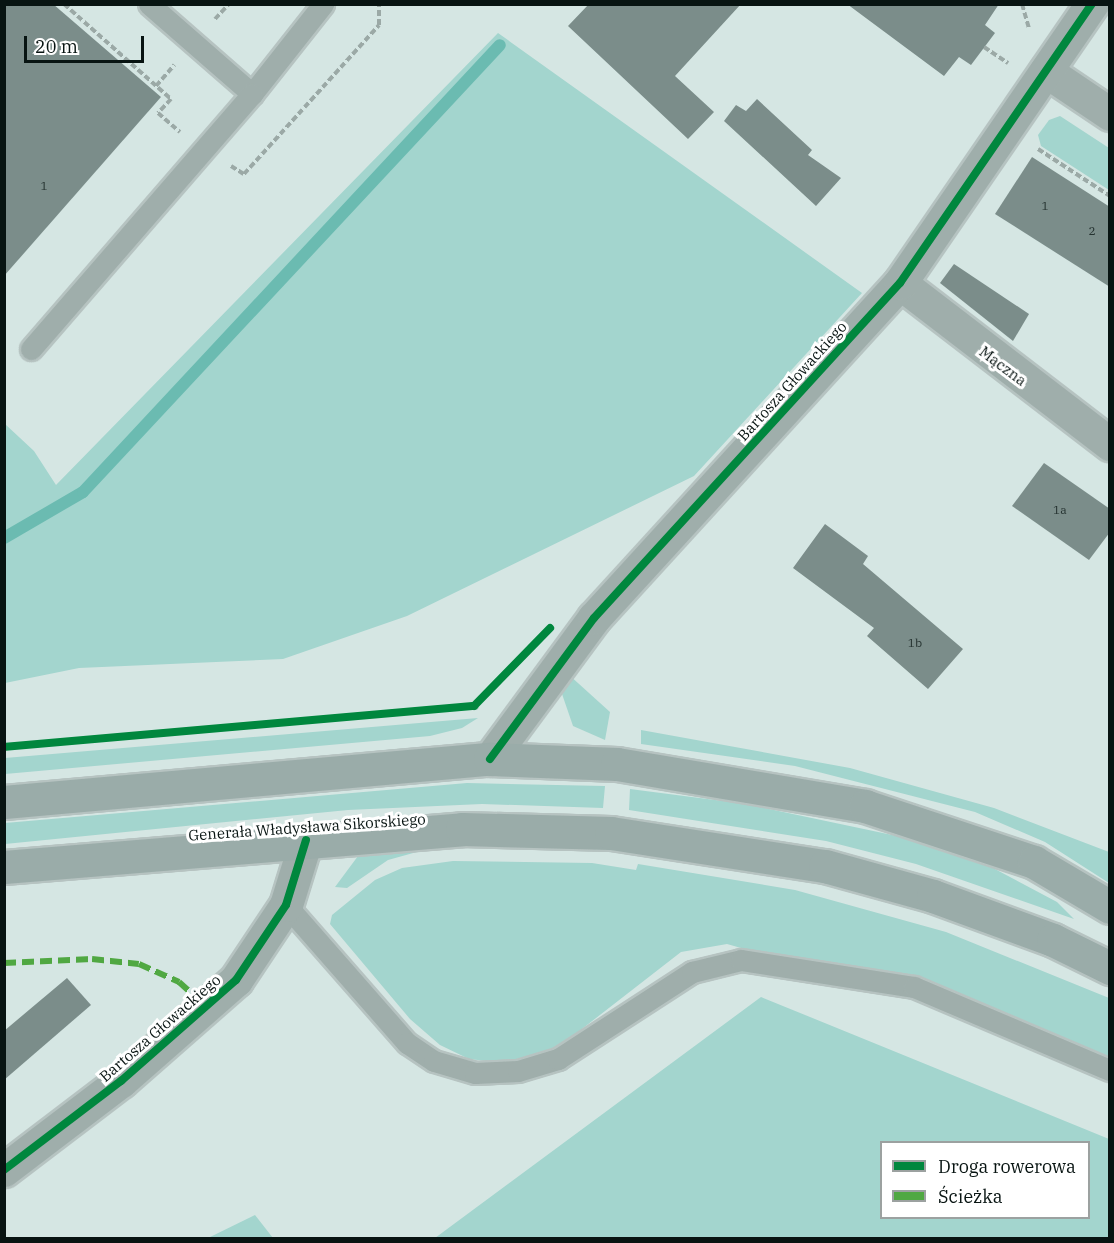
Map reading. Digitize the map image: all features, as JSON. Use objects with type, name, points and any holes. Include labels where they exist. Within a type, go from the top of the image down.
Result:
[{"type":"main road","points":[[4,802],[490,759],[617,764],[865,806],[1034,862],[1110,907]]},
{"type":"main road","name":"Generała Władysława Sikorskiego","points":[[4,867],[306,840],[462,829],[556,829],[739,850],[825,866],[933,897],[1053,940],[1110,968]]},
{"type":"street","name":"Bartosza Głowackiego","points":[[490,759],[594,618],[900,283],[1046,70],[1076,11]]},
{"type":"street","points":[[1046,70],[1110,114]]},
{"type":"street","name":"Mączna","points":[[900,283],[1110,444]]},
{"type":"street","name":"Bartosza Głowackiego","points":[[4,1170],[207,1007],[260,949],[286,905],[306,840]]},
{"type":"lane","points":[[149,4],[252,94]]},
{"type":"lane","points":[[31,349],[252,94],[323,4]]},
{"type":"lane","points":[[286,905],[407,1043],[434,1061],[475,1073],[518,1071],[558,1059],[692,972],[741,960],[914,987],[1110,1070]]},
{"type":"path","points":[[1027,142],[1110,196]]},
{"type":"shaded area","points":[[498,33],[862,293],[694,476],[407,616],[283,659],[79,668],[5,683],[5,424],[34,451],[56,485]]},
{"type":"shaded area","points":[[1060,116],[1109,148],[1109,190],[1041,146],[1038,135],[1049,120]]},
{"type":"shaded area","points":[[568,674],[610,712],[605,740],[573,726],[562,694]]},
{"type":"shaded area","points":[[478,718],[462,728],[430,736],[5,774],[5,758]]},
{"type":"shaded area","points":[[641,730],[850,768],[994,808],[1109,852],[1109,883],[1045,842],[975,812],[795,766],[641,744]]},
{"type":"shaded area","points":[[467,783],[605,786],[603,808],[482,804],[348,810],[5,844],[5,823]]},
{"type":"shaded area","points":[[630,789],[746,804],[897,836],[993,868],[1057,902],[1074,919],[916,864],[826,841],[629,810]]},
{"type":"shaded area","points":[[424,850],[388,860],[347,888],[335,887],[358,856]]},
{"type":"shaded area","points":[[453,861],[592,863],[636,870],[638,864],[795,890],[946,932],[1109,998],[1109,1064],[1045,1035],[727,944],[681,952],[560,1046],[504,1063],[469,1059],[440,1045],[410,1019],[330,924],[332,915],[375,880],[402,868]]},
{"type":"shaded area","points":[[761,997],[1109,1139],[1109,1238],[435,1238]]},
{"type":"shaded area","points":[[255,1215],[273,1238],[208,1238]]},
{"type":"building","points":[[4,4],[53,4],[161,97],[4,276]]},
{"type":"building","points":[[589,4],[741,4],[675,76],[714,112],[688,139],[568,26]]},
{"type":"building","points":[[847,4],[999,4],[985,25],[995,33],[971,65],[959,57],[944,76]]},
{"type":"building","points":[[757,99],[812,150],[808,155],[841,178],[816,206],[724,121],[736,105],[746,111]]},
{"type":"building","points":[[1032,157],[1110,207],[1110,287],[995,214]]},
{"type":"building","points":[[954,264],[1029,314],[1013,341],[940,283]]},
{"type":"building","points":[[1044,463],[1110,509],[1110,532],[1089,560],[1012,506]]},
{"type":"building","points":[[825,524],[868,556],[863,564],[963,649],[928,689],[867,636],[874,628],[793,568]]},
{"type":"building","points":[[67,978],[91,1005],[4,1080],[4,1031]]},
{"type":"waterway","points":[[4,538],[83,492],[500,45]]},
{"type":"marked path","points":[[4,963],[92,959],[139,964],[179,982],[207,1007]]},
{"type":"cycle path","points":[[490,759],[594,618],[900,283],[1092,4]]},
{"type":"cycle path","points":[[4,747],[474,706],[550,628]]},
{"type":"cycle path","points":[[4,1170],[121,1081],[236,980],[286,905],[306,840]]}]
